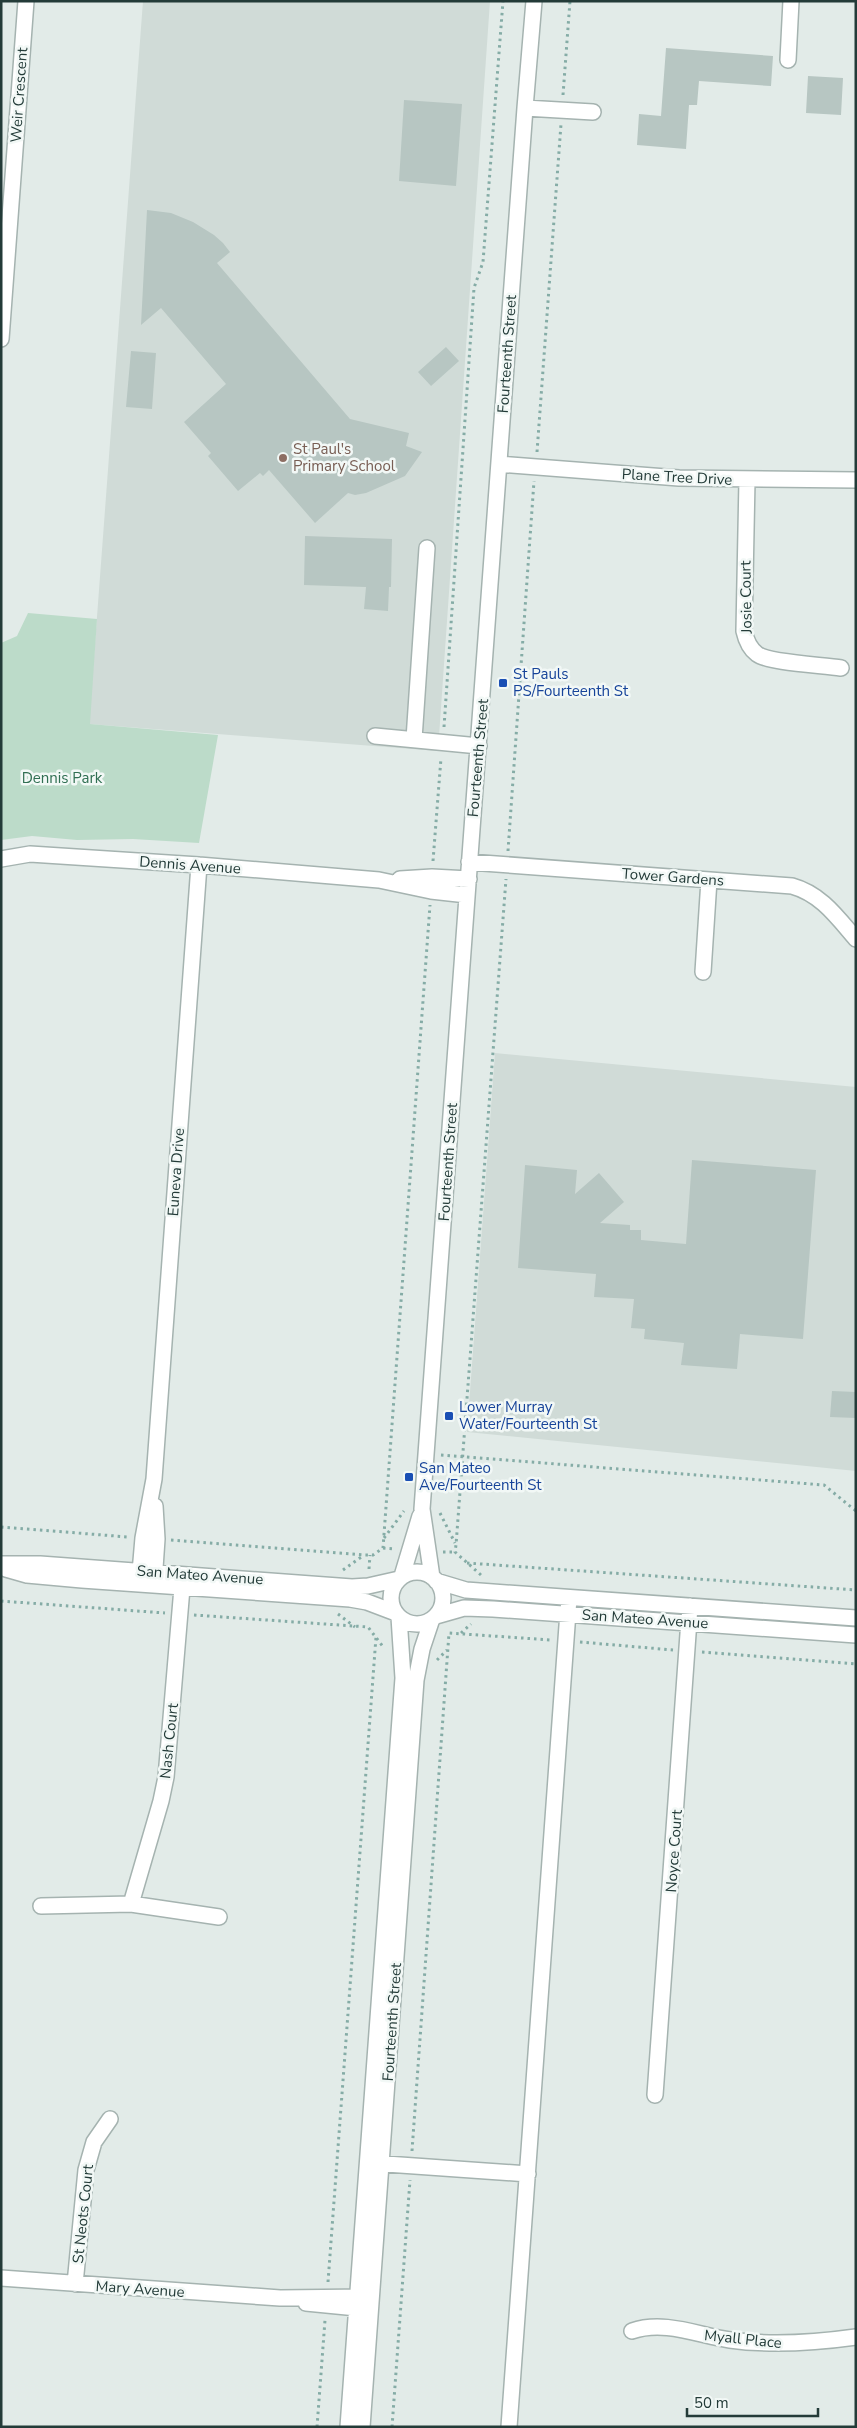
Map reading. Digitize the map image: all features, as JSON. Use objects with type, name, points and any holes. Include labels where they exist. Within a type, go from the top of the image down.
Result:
[{"type":"street","name":"Weir Crescent","points":[[1,339],[9,131],[26,1]]},
{"type":"street","points":[[788,60],[791,1]]},
{"type":"street","name":"Fourteenth Street","points":[[400,1578],[422,1509],[533,3]]},
{"type":"street","points":[[525,108],[593,112]]},
{"type":"street","name":"Plane Tree Drive","points":[[500,464],[536,468],[747,480],[856,480]]},
{"type":"street","name":"Josie Court","points":[[747,480],[744,631],[750,648],[763,658],[841,668]]},
{"type":"street","points":[[414,739],[426,548]]},
{"type":"street","points":[[375,736],[479,746]]},
{"type":"street","name":"Dennis Avenue","points":[[1,859],[30,854],[199,865],[432,884],[467,894]]},
{"type":"street","name":"Tower Gardens","points":[[469,862],[784,885],[802,889],[823,902],[856,939]]},
{"type":"street","name":"Euneva Drive","points":[[147,1578],[199,865]]},
{"type":"street","name":"Dennis Avenue","points":[[432,884],[469,879]]},
{"type":"street","points":[[703,972],[709,880]]},
{"type":"street","name":"Fourteenth Street","points":[[422,1509],[434,1579]]},
{"type":"street","name":"San Mateo Avenue","points":[[1,1564],[40,1564],[147,1578]]},
{"type":"street","name":"San Mateo Avenue","points":[[1,1568],[27,1575],[352,1587],[368,1586],[400,1578]]},
{"type":"street","points":[[417,1572],[434,1579],[440,1588],[442,1603],[434,1617],[419,1624],[412,1624],[397,1615],[391,1600],[391,1592],[400,1578],[417,1572]]},
{"type":"street","name":"San Mateo Avenue","points":[[434,1579],[466,1590],[856,1618]]},
{"type":"street","name":"San Mateo Avenue","points":[[182,1580],[350,1599],[397,1615]]},
{"type":"street","name":"Nash Court","points":[[131,1904],[161,1801],[166,1777],[182,1580]]},
{"type":"street","points":[[509,2427],[569,1598]]},
{"type":"street","name":"Noyce Court","points":[[655,2095],[689,1651],[690,1606]]},
{"type":"street","name":"San Mateo Avenue","points":[[434,1617],[464,1608],[568,1613],[856,1635]]},
{"type":"street","name":"Fourteenth Street","points":[[362,2427],[364,2303],[403,1678],[397,1615]]},
{"type":"street","name":"Fourteenth Street","points":[[374,2163],[416,1680],[422,1649],[434,1617]]},
{"type":"street","points":[[41,1906],[131,1904],[219,1917]]},
{"type":"street","name":"St Neots Court","points":[[75,2284],[87,2162],[94,2142],[110,2119]]},
{"type":"street","points":[[374,2163],[528,2174]]},
{"type":"street","name":"Mary Avenue","points":[[1,2278],[364,2303]]},
{"type":"street","name":"Fourteenth Street","points":[[348,2427],[364,2303]]},
{"type":"street","name":"Myall Place","points":[[632,2331],[661,2326],[730,2340],[793,2344],[856,2337]]},
{"type":"path","points":[[1,1527],[365,1555],[373,1555],[383,1548],[474,288],[483,262],[503,1]]},
{"type":"path","points":[[570,1],[464,1457],[455,1552],[467,1563],[856,1590]]},
{"type":"path","points":[[426,1453],[824,1485],[856,1511]]},
{"type":"path","points":[[1,1601],[368,1627],[382,1644]]},
{"type":"path","points":[[392,2427],[447,1650],[449,1633],[460,1634]]},
{"type":"path","points":[[317,2427],[376,1636]]},
{"type":"path","points":[[689,1651],[856,1664]]},
{"type":"shaded area","name":"St Paul's Primary School","points":[[143,1],[490,1],[438,751],[89,724]]},
{"type":"shaded area","points":[[495,1053],[856,1087],[856,1471],[467,1432]]},
{"type":"green space","name":"Dennis Park","points":[[28,613],[97,619],[90,724],[218,735],[199,843],[133,839],[77,840],[32,836],[1,840],[1,643],[17,636]]},
{"type":"building","points":[[666,48],[773,56],[771,86],[699,81],[697,105],[689,105],[686,149],[637,145],[639,114],[661,116]]},
{"type":"building","points":[[808,76],[843,78],[841,115],[806,113]]},
{"type":"building","points":[[404,100],[462,104],[456,186],[399,181]]},
{"type":"building","points":[[147,210],[171,213],[193,222],[223,243],[230,252],[217,263],[350,419],[409,433],[406,446],[422,452],[405,476],[366,493],[355,495],[348,493],[315,523],[269,470],[263,476],[260,473],[238,491],[208,456],[211,453],[184,422],[226,384],[161,308],[141,325]]},
{"type":"building","points":[[446,347],[459,361],[431,386],[418,372]]},
{"type":"building","points":[[131,351],[156,353],[152,409],[126,407]]},
{"type":"building","points":[[305,536],[392,539],[391,587],[389,587],[388,611],[364,609],[366,587],[304,585]]},
{"type":"building","points":[[692,1160],[816,1170],[803,1339],[740,1334],[737,1369],[681,1365],[684,1343],[644,1339],[645,1329],[631,1328],[634,1299],[594,1297],[596,1274],[518,1268],[525,1165],[577,1170],[575,1194],[599,1173],[624,1202],[600,1223],[630,1225],[630,1230],[641,1230],[641,1240],[686,1244]]},
{"type":"building","points":[[832,1391],[856,1392],[856,1418],[830,1417]]},
{"type":"place","name":"St Paul's Primary School","points":[[283,458]]},
{"type":"place","name":"St Pauls PS/Fourteenth St","points":[[503,683]]},
{"type":"place","name":"Lower Murray Water/Fourteenth St","points":[[449,1416]]},
{"type":"place","name":"San Mateo Ave/Fourteenth St","points":[[409,1477]]}]
